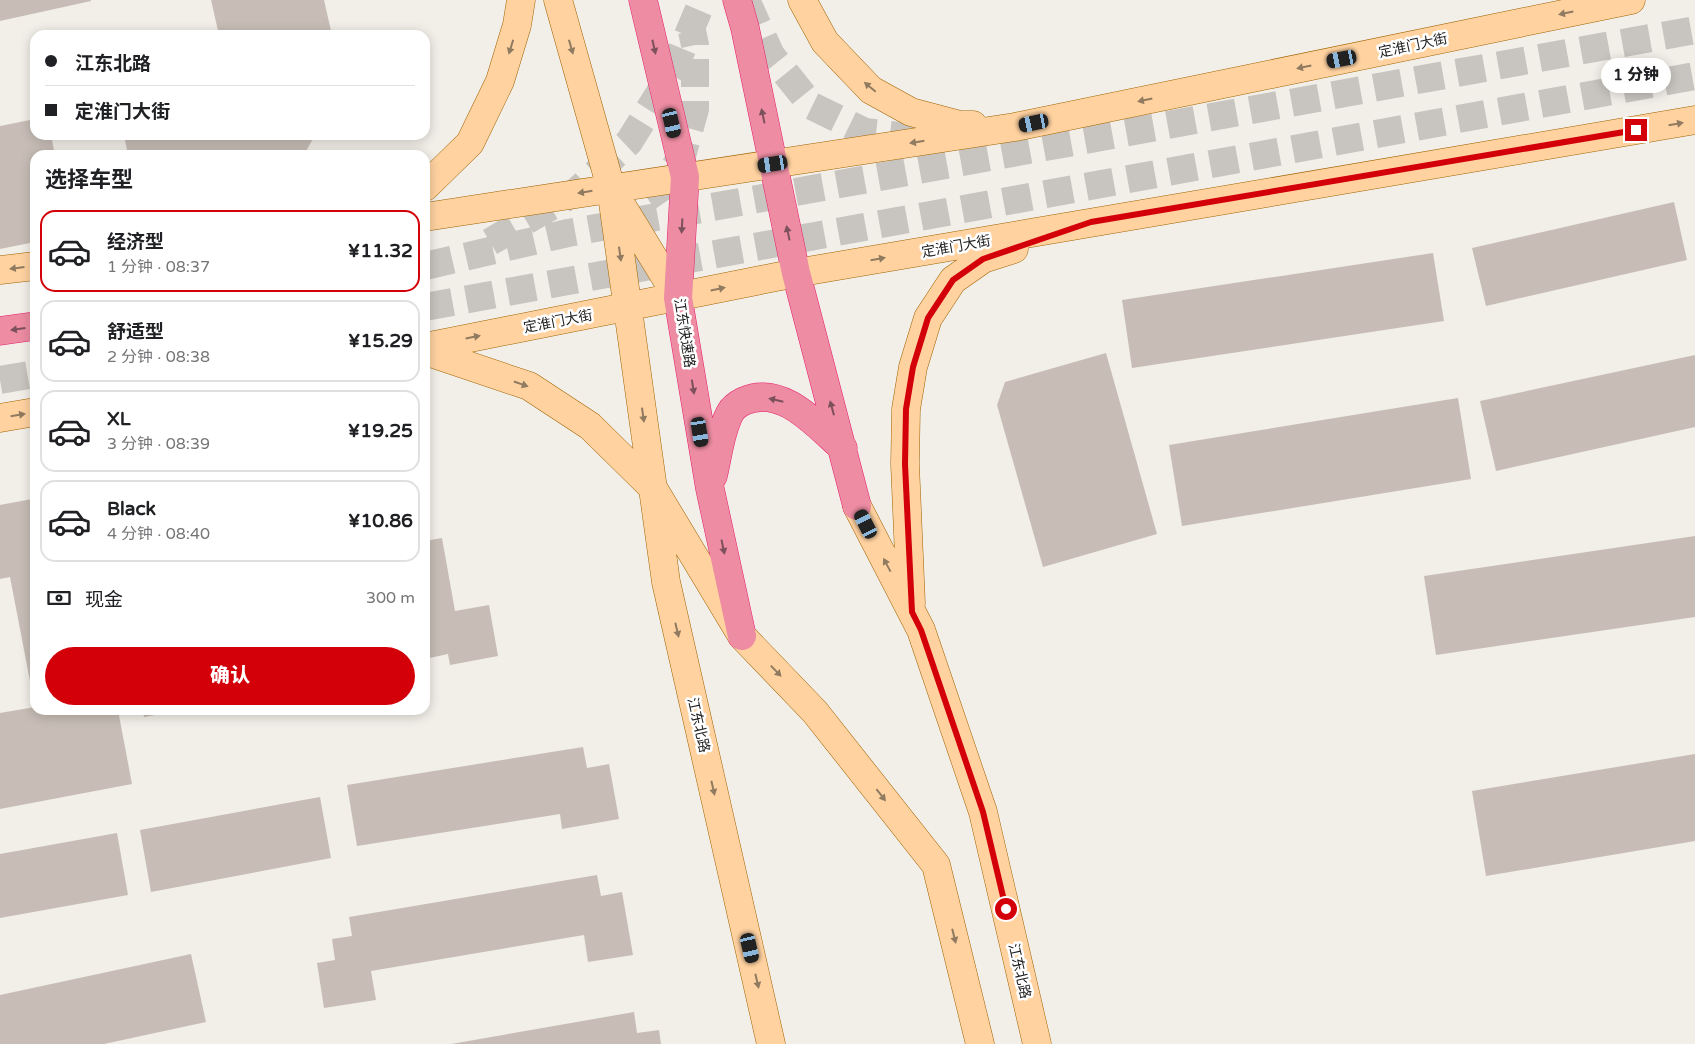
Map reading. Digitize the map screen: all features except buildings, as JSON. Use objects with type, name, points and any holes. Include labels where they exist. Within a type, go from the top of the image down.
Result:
[{"type":"highway","name":"江东快速路","points":[[643,0],[685,177],[678,298],[710,489],[742,636]]},
{"type":"highway","points":[[737,0],[746,28],[796,273],[857,506]]},
{"type":"highway","points":[[0,332],[30,327]]},
{"type":"highway","points":[[710,489],[729,414],[736,405],[751,398],[780,400],[796,408],[843,448]]},
{"type":"main road","points":[[430,182],[470,143],[500,81],[518,25],[521,0]]},
{"type":"main road","points":[[558,0],[611,188],[678,298]]},
{"type":"main road","points":[[744,0],[746,28]]},
{"type":"main road","points":[[802,0],[825,42],[871,90],[911,112],[960,125],[1015,127]]},
{"type":"main road","name":"定淮门大街","points":[[430,216],[1015,127],[1631,0]]},
{"type":"main road","name":"定淮门大街","points":[[430,346],[796,273],[1695,120]]},
{"type":"main road","name":"江东北路","points":[[611,188],[666,582],[771,1044]]},
{"type":"main road","points":[[912,612],[905,464],[906,409],[913,367],[928,318],[953,280],[983,259],[1091,222]]},
{"type":"main road","points":[[0,270],[30,267]]},
{"type":"main road","points":[[430,353],[529,386],[590,426],[653,488],[742,636],[815,712],[936,866],[980,1044]]},
{"type":"main road","points":[[0,418],[30,413]]},
{"type":"main road","name":"江东北路","points":[[857,506],[921,630],[983,812],[1037,1044]]},
{"type":"tunnel","points":[[490,242],[577,191],[629,142],[672,73],[699,9],[700,0]]},
{"type":"tunnel","points":[[746,0],[771,55],[812,106],[865,132],[918,138]]},
{"type":"tunnel","points":[[430,265],[568,233],[1695,30]]},
{"type":"tunnel","points":[[610,217],[629,210],[661,188],[682,156],[695,109],[695,45],[692,31]]},
{"type":"tunnel","points":[[430,306],[1695,76]]},
{"type":"tunnel","points":[[0,380],[30,375]]},
{"type":"route","points":[[1006,909],[983,812],[921,630],[912,612],[905,464],[906,409],[913,367],[928,318],[953,280],[983,259],[1091,222],[1636,130]]}]
